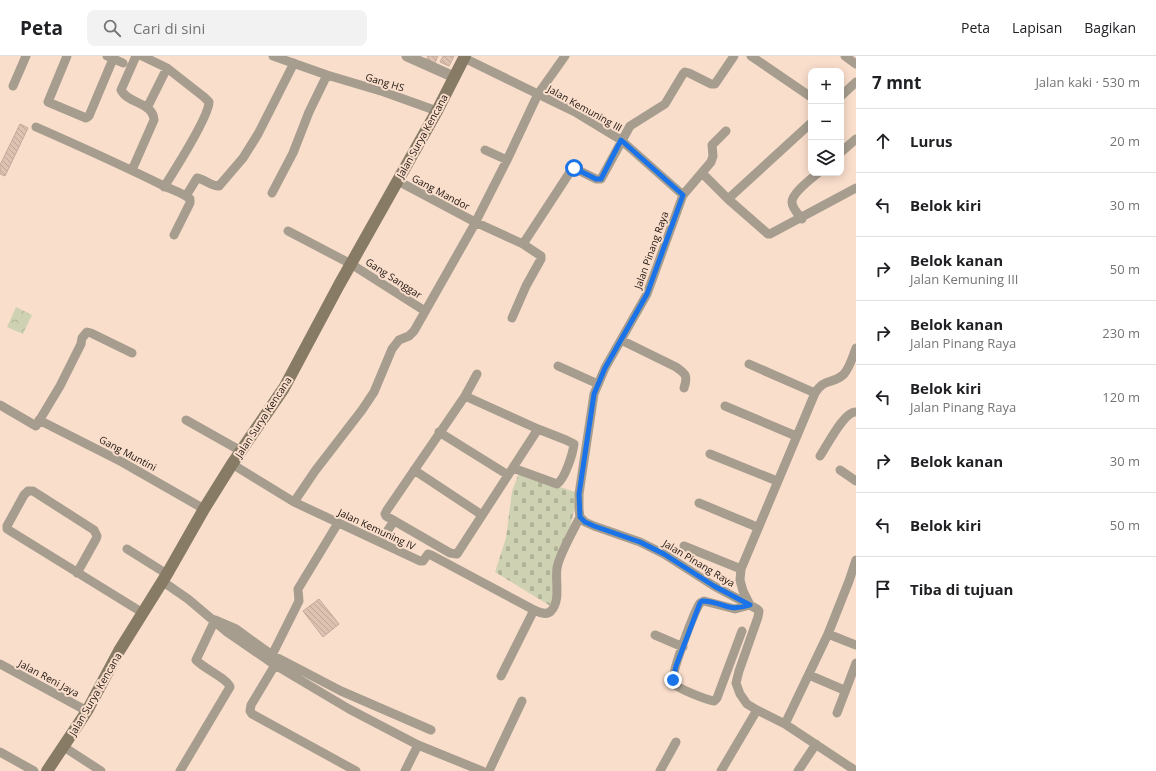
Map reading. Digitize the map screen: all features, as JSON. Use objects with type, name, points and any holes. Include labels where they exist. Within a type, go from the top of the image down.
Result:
[{"type":"main road","name":"Jalan Surya Kencana","points":[[47,771],[87,711],[119,651],[204,509],[232,464],[284,388],[351,264],[437,111],[465,57]]},
{"type":"street","points":[[13,86],[26,56]]},
{"type":"street","points":[[67,56],[48,102],[84,118],[89,116],[110,58],[123,63]]},
{"type":"street","points":[[132,170],[154,120],[154,114],[147,108],[127,97],[122,90],[136,56]]},
{"type":"street","points":[[142,56],[167,68],[209,102],[209,108],[199,127],[164,187]]},
{"type":"street","name":"Gang HS","points":[[273,56],[437,111]]},
{"type":"street","points":[[407,56],[454,77]]},
{"type":"street","points":[[294,502],[315,471],[374,392],[392,349],[399,340],[408,336],[414,330],[475,222],[507,160],[538,94],[566,56]]},
{"type":"street","points":[[523,244],[572,169],[574,168],[596,179],[601,179],[630,126],[634,122],[665,104],[685,72],[715,84],[734,56]]},
{"type":"street","points":[[751,56],[808,94]]},
{"type":"street","points":[[845,56],[856,64]]},
{"type":"street","name":"Jalan Kemuning III","points":[[465,57],[575,112],[621,140],[683,195]]},
{"type":"street","points":[[186,196],[197,178],[200,178],[212,186],[219,186],[232,171],[258,134],[294,64]]},
{"type":"street","points":[[147,108],[167,68]]},
{"type":"street","points":[[272,192],[293,153],[309,112],[327,75]]},
{"type":"street","points":[[844,93],[856,82]]},
{"type":"street","points":[[728,198],[808,126]]},
{"type":"street","points":[[36,127],[132,170],[190,199],[190,203],[174,235]]},
{"type":"street","points":[[683,195],[713,159],[712,145],[726,131]]},
{"type":"street","points":[[844,149],[856,139]]},
{"type":"street","points":[[485,150],[507,160]]},
{"type":"street","points":[[702,173],[768,234],[773,234],[856,188]]},
{"type":"street","points":[[802,218],[792,204],[792,199],[803,186],[815,176]]},
{"type":"street","name":"Gang Mandor","points":[[398,182],[475,222],[523,244],[541,256],[542,258],[526,286],[512,318]]},
{"type":"street","name":"Jalan Pinang Raya","points":[[683,195],[650,288],[605,368],[594,394],[579,494],[580,517],[585,522],[594,526],[640,542],[664,554],[714,586],[750,605]]},
{"type":"street","name":"Gang Sanggar","points":[[288,231],[351,264],[424,311]]},
{"type":"street","points":[[0,405],[35,426],[60,386],[78,350],[82,338],[87,332],[132,353]]},
{"type":"street","points":[[621,340],[684,372],[687,380],[684,388]]},
{"type":"street","points":[[856,348],[852,369],[839,378],[820,385],[815,393],[757,527],[741,569],[740,580],[743,591],[750,605],[757,609],[758,614],[736,683],[740,694],[747,704],[785,724],[856,771]]},
{"type":"street","points":[[749,364],[815,393]]},
{"type":"street","points":[[558,366],[598,384]]},
{"type":"street","points":[[477,374],[465,396],[439,432],[386,513],[386,516],[455,554],[460,551],[538,429]]},
{"type":"street","points":[[439,432],[511,472],[556,484],[561,482],[572,454],[574,444],[465,396]]},
{"type":"street","points":[[725,406],[796,436]]},
{"type":"street","points":[[820,456],[847,415],[851,412],[856,412]]},
{"type":"street","name":"Gang Muntini","points":[[39,420],[122,462],[204,509]]},
{"type":"street","points":[[186,420],[241,451]]},
{"type":"street","points":[[710,454],[777,481]]},
{"type":"street","name":"Jalan Kemuning IV","points":[[232,464],[294,502],[420,561],[422,561],[428,554],[431,555],[534,610]]},
{"type":"street","points":[[414,470],[482,515]]},
{"type":"street","points":[[840,470],[856,481]]},
{"type":"street","points":[[77,573],[96,539],[97,536],[94,530],[33,491],[28,491],[24,495],[7,526],[7,529],[77,573],[142,612]]},
{"type":"street","points":[[699,503],[757,527]]},
{"type":"street","points":[[501,676],[534,610],[541,613],[548,613],[552,610],[555,604],[557,567],[559,559],[580,517]]},
{"type":"street","points":[[380,542],[394,521]]},
{"type":"street","points":[[272,654],[299,601],[298,589],[338,523]]},
{"type":"street","points":[[684,546],[741,569]]},
{"type":"street","points":[[127,549],[215,620],[227,632],[275,665],[349,709],[418,746],[482,771]]},
{"type":"street","points":[[785,724],[828,634],[856,560]]},
{"type":"street","points":[[742,631],[717,698],[714,701],[682,689],[674,684],[673,680],[676,666],[698,606],[702,601],[735,609],[750,605]]},
{"type":"street","points":[[215,620],[236,629],[272,654],[341,691],[431,730]]},
{"type":"street","points":[[180,771],[230,686],[229,683],[212,673],[196,660],[215,620]]},
{"type":"street","points":[[828,634],[856,645]]},
{"type":"street","points":[[655,635],[683,647]]},
{"type":"street","points":[[837,713],[844,690],[856,663]]},
{"type":"street","name":"Jalan Reni Jaya","points":[[0,664],[87,711]]},
{"type":"street","points":[[275,665],[249,709],[252,714],[356,771]]},
{"type":"street","points":[[809,675],[844,690]]},
{"type":"street","points":[[489,771],[522,701]]},
{"type":"street","points":[[721,771],[757,710]]},
{"type":"street","points":[[660,771],[676,742]]},
{"type":"street","points":[[798,771],[816,744]]},
{"type":"street","points":[[405,771],[418,746]]},
{"type":"street","points":[[64,747],[96,769]]},
{"type":"street","points":[[0,752],[34,771]]},
{"type":"street","points":[[457,771],[462,762]]},
{"type":"green space","points":[[16,307],[32,315],[23,334],[7,327]]},
{"type":"green space","points":[[519,473],[578,493],[552,607],[495,572],[506,538],[512,491]]},
{"type":"building","points":[[428,56],[438,56],[435,63],[426,60]]},
{"type":"building","points":[[443,56],[454,56],[449,66],[440,62]]},
{"type":"building","points":[[20,124],[28,128],[5,176],[0,174],[0,165]]},
{"type":"building","points":[[319,599],[339,624],[323,637],[303,611]]},
{"type":"route","points":[[574,168],[596,179],[601,179],[621,140],[683,195],[650,288],[605,368],[594,394],[579,494],[580,517],[585,522],[640,542],[664,554],[714,586],[750,605],[735,609],[702,601],[698,606],[676,666],[673,680]]}]
